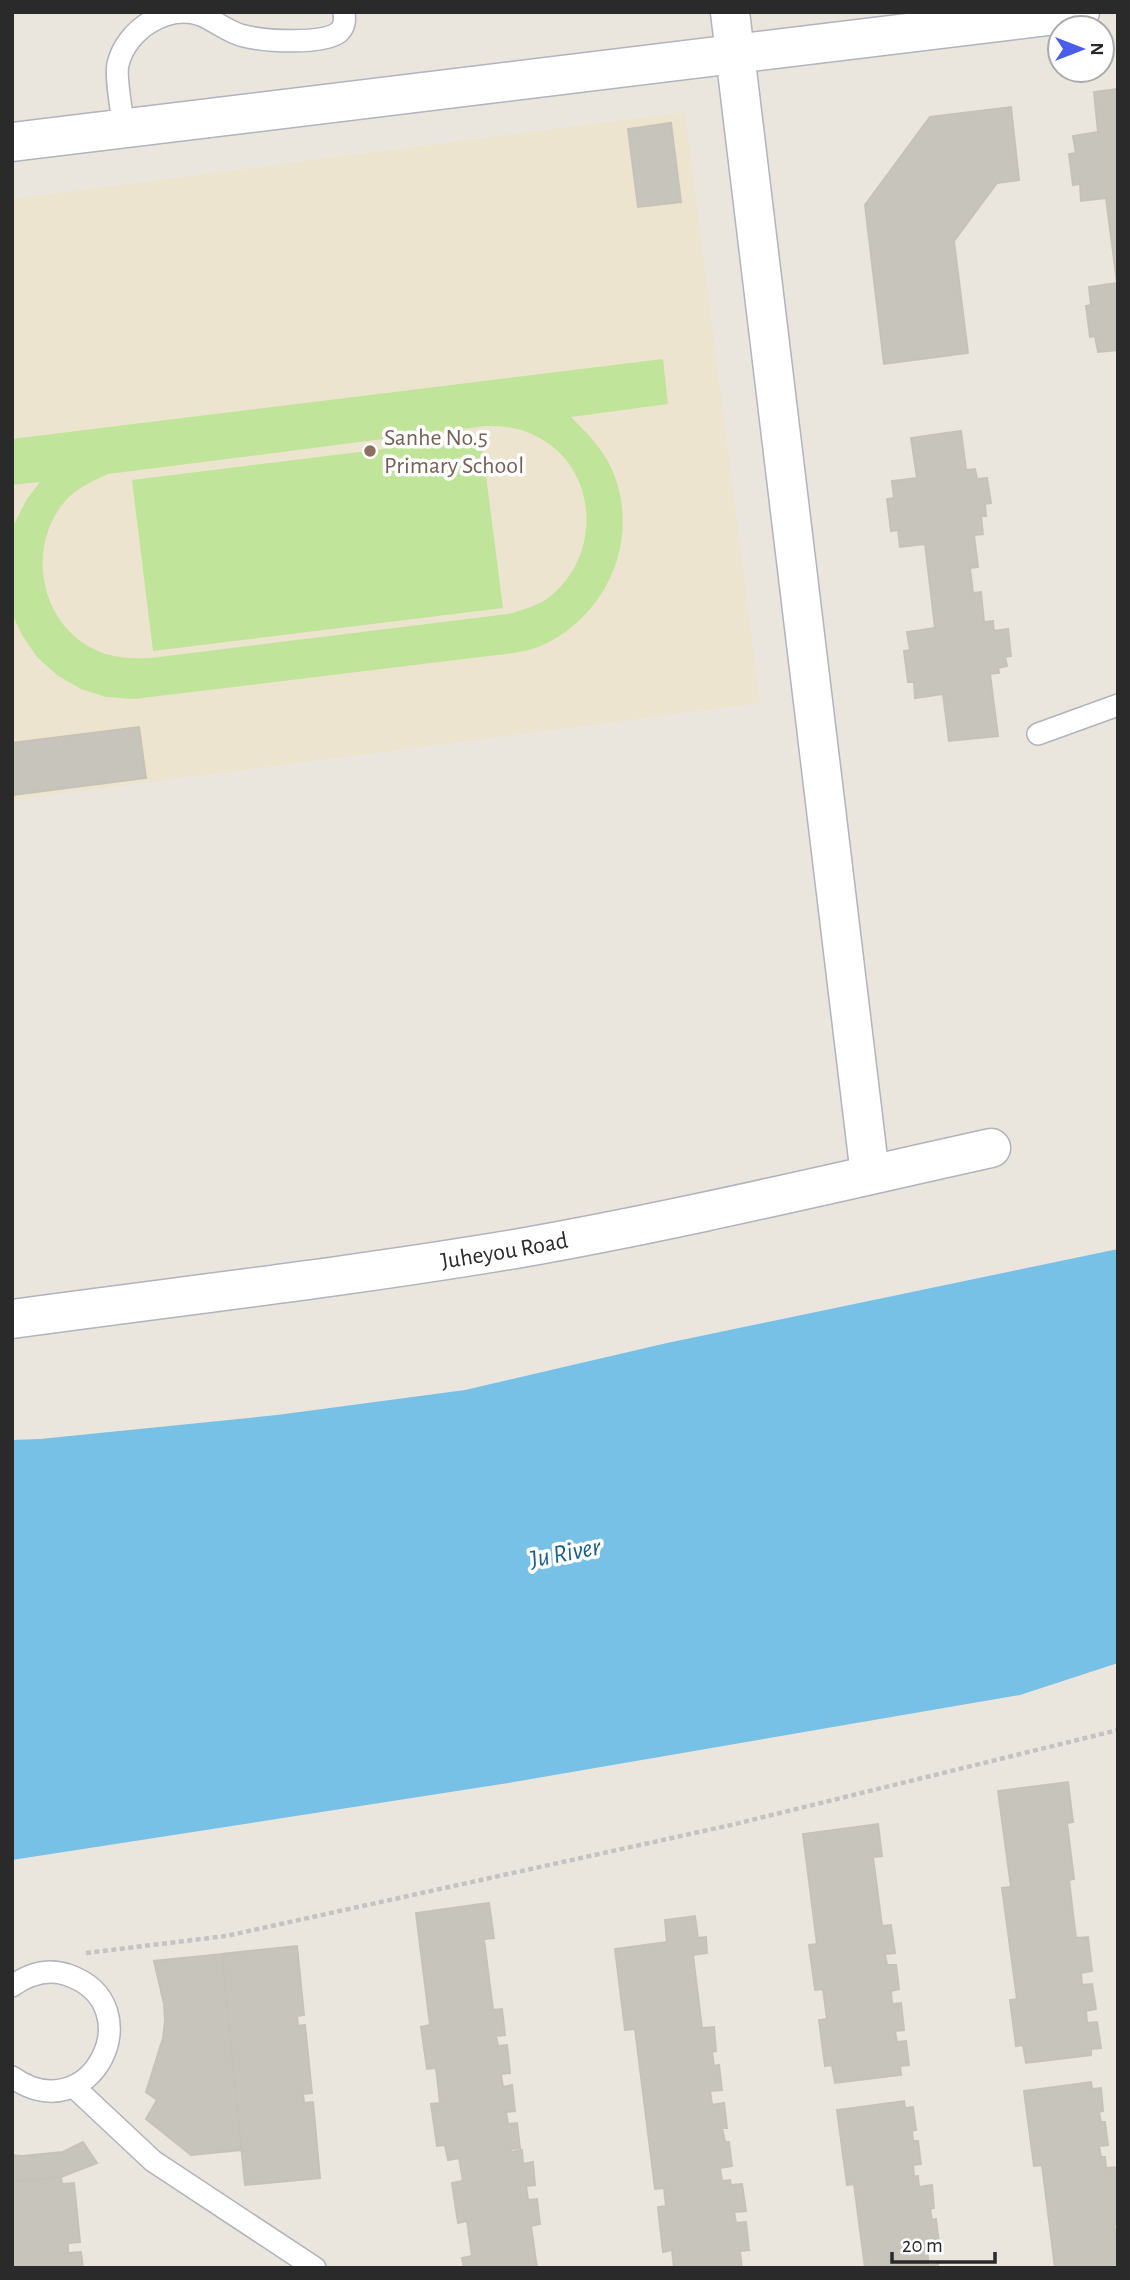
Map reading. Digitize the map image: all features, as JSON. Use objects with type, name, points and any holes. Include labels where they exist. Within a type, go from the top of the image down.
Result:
[{"type":"street","points":[[730,12],[870,1175]]},
{"type":"street","points":[[12,142],[1080,12]]},
{"type":"street","name":"Juheyou Road","points":[[12,1319],[512,1249],[609,1232],[991,1148]]},
{"type":"lane","points":[[124,128],[117,65],[132,37],[149,23],[169,14],[190,13],[201,15],[241,36],[263,40],[319,39],[339,31],[345,22],[344,12]]},
{"type":"lane","points":[[1038,734],[1118,705]]},
{"type":"lane","points":[[12,1986],[23,1978],[41,1972],[60,1972],[78,1978],[101,2000],[108,2014],[110,2030],[108,2046],[102,2060],[85,2080],[74,2087],[42,2091],[24,2086],[12,2077]]},
{"type":"lane","points":[[74,2087],[153,2161],[315,2268]]},
{"type":"path","points":[[41,1972],[57,1957],[226,1936],[732,1825],[1118,1730]]},
{"type":"shaded area","name":"Sanhe No.5 Primary School","points":[[685,112],[760,703],[12,800],[12,199]]},
{"type":"green space","points":[[663,359],[668,404],[571,417],[596,444],[611,468],[621,501],[623,525],[613,572],[602,593],[570,629],[549,642],[530,650],[510,653],[134,699],[106,697],[81,689],[57,675],[37,657],[12,614],[12,528],[27,499],[40,482],[12,485],[12,439]],"holes":[[[485,426],[522,430],[550,445],[568,462],[579,483],[586,506],[586,530],[581,554],[569,576],[552,595],[531,607],[508,614],[135,658],[111,655],[88,646],[71,633],[57,616],[48,596],[43,576],[43,554],[47,533],[56,513],[74,492],[108,474]]]},
{"type":"green space","points":[[481,437],[503,608],[153,651],[132,480]]},
{"type":"water","name":"Ju River","points":[[1118,1249],[1118,1663],[1020,1695],[502,1784],[12,1860],[12,1440],[277,1415],[465,1390],[667,1343]]},
{"type":"building","points":[[1118,89],[1118,350],[1098,352],[1095,336],[1090,337],[1086,306],[1091,305],[1089,287],[1117,283],[1106,198],[1081,201],[1080,184],[1073,185],[1069,154],[1076,153],[1073,136],[1098,132],[1094,92]]},
{"type":"building","points":[[1011,107],[1019,180],[997,183],[954,241],[968,353],[884,364],[865,205],[930,117]]},
{"type":"building","points":[[671,123],[681,202],[638,207],[628,129]]},
{"type":"building","points":[[961,431],[966,470],[975,469],[977,479],[987,478],[991,503],[985,504],[986,516],[981,516],[983,534],[974,535],[978,567],[970,568],[973,593],[981,592],[984,622],[993,621],[994,631],[1008,629],[1011,656],[1005,657],[1007,666],[998,668],[999,673],[990,674],[998,736],[949,741],[943,694],[915,698],[914,682],[908,682],[904,651],[910,650],[907,632],[935,628],[925,544],[900,547],[898,530],[891,531],[887,499],[894,498],[892,481],[917,478],[911,438]]},
{"type":"building","points":[[139,727],[146,778],[12,795],[12,743]]},
{"type":"building","points":[[1068,1782],[1073,1822],[1067,1823],[1074,1879],[1069,1880],[1076,1938],[1088,1937],[1092,1971],[1081,1973],[1082,1985],[1092,1984],[1096,2009],[1086,2011],[1087,2023],[1097,2022],[1101,2048],[1091,2049],[1091,2055],[1026,2063],[1023,2045],[1016,2046],[1010,2000],[1017,1999],[1002,1888],[1011,1887],[998,1791]]},
{"type":"building","points":[[878,1824],[882,1856],[873,1857],[882,1926],[891,1925],[895,1953],[885,1954],[887,1965],[896,1965],[899,1989],[891,1991],[892,2004],[901,2003],[904,2030],[895,2031],[897,2042],[906,2041],[909,2065],[900,2066],[901,2075],[835,2083],[832,2065],[825,2066],[819,2020],[827,2019],[823,1989],[815,1990],[809,1945],[817,1944],[803,1834]]},
{"type":"building","points":[[489,1903],[494,1938],[484,1939],[493,2010],[502,2009],[505,2035],[496,2036],[498,2046],[507,2045],[510,2073],[501,2074],[503,2087],[512,2085],[515,2111],[506,2112],[508,2124],[517,2123],[520,2148],[511,2149],[511,2152],[522,2150],[523,2164],[533,2162],[535,2185],[526,2186],[528,2200],[537,2199],[540,2224],[531,2226],[537,2268],[464,2268],[462,2258],[472,2256],[467,2221],[458,2223],[452,2183],[463,2181],[459,2158],[448,2160],[445,2145],[437,2146],[431,2104],[440,2103],[436,2068],[427,2069],[421,2027],[430,2025],[416,1913]]},
{"type":"building","points":[[695,1916],[698,1938],[706,1937],[707,1953],[693,1955],[702,2028],[714,2027],[716,2051],[712,2052],[714,2066],[719,2065],[722,2090],[710,2091],[712,2105],[724,2103],[727,2128],[722,2128],[725,2142],[729,2142],[732,2166],[720,2168],[722,2181],[730,2180],[731,2185],[742,2184],[746,2211],[734,2212],[736,2223],[746,2222],[749,2250],[740,2251],[742,2268],[674,2268],[672,2250],[663,2252],[658,2207],[666,2206],[664,2188],[655,2189],[635,2029],[625,2030],[615,1949],[667,1942],[665,1920]]},
{"type":"building","points":[[297,1946],[304,2015],[297,2016],[298,2026],[305,2025],[312,2093],[303,2094],[304,2103],[313,2102],[320,2178],[245,2185],[222,1954]]},
{"type":"building","points":[[222,1954],[241,2150],[191,2155],[146,2119],[157,2100],[146,2092],[163,2038],[165,2021],[154,1961]]},
{"type":"building","points":[[1091,2082],[1092,2089],[1101,2088],[1103,2111],[1099,2112],[1101,2122],[1105,2122],[1108,2145],[1099,2146],[1101,2157],[1105,2157],[1106,2168],[1118,2167],[1118,2224],[1114,2225],[1118,2268],[1055,2268],[1042,2165],[1034,2166],[1024,2091]]},
{"type":"building","points":[[904,2101],[905,2108],[913,2107],[916,2130],[912,2131],[913,2141],[918,2141],[921,2164],[913,2165],[914,2177],[918,2176],[919,2187],[932,2185],[934,2208],[930,2209],[932,2220],[936,2219],[939,2243],[926,2244],[929,2265],[938,2264],[938,2268],[865,2268],[854,2184],[847,2185],[837,2110]]},
{"type":"building","points":[[83,2142],[97,2163],[61,2177],[12,2182],[12,2155],[63,2152]]},
{"type":"building","points":[[61,2177],[62,2184],[74,2183],[80,2242],[68,2243],[68,2253],[81,2252],[83,2268],[12,2268],[12,2182]]},
{"type":"place","name":"Sanhe No.5 Primary School","points":[[370,451]]}]
